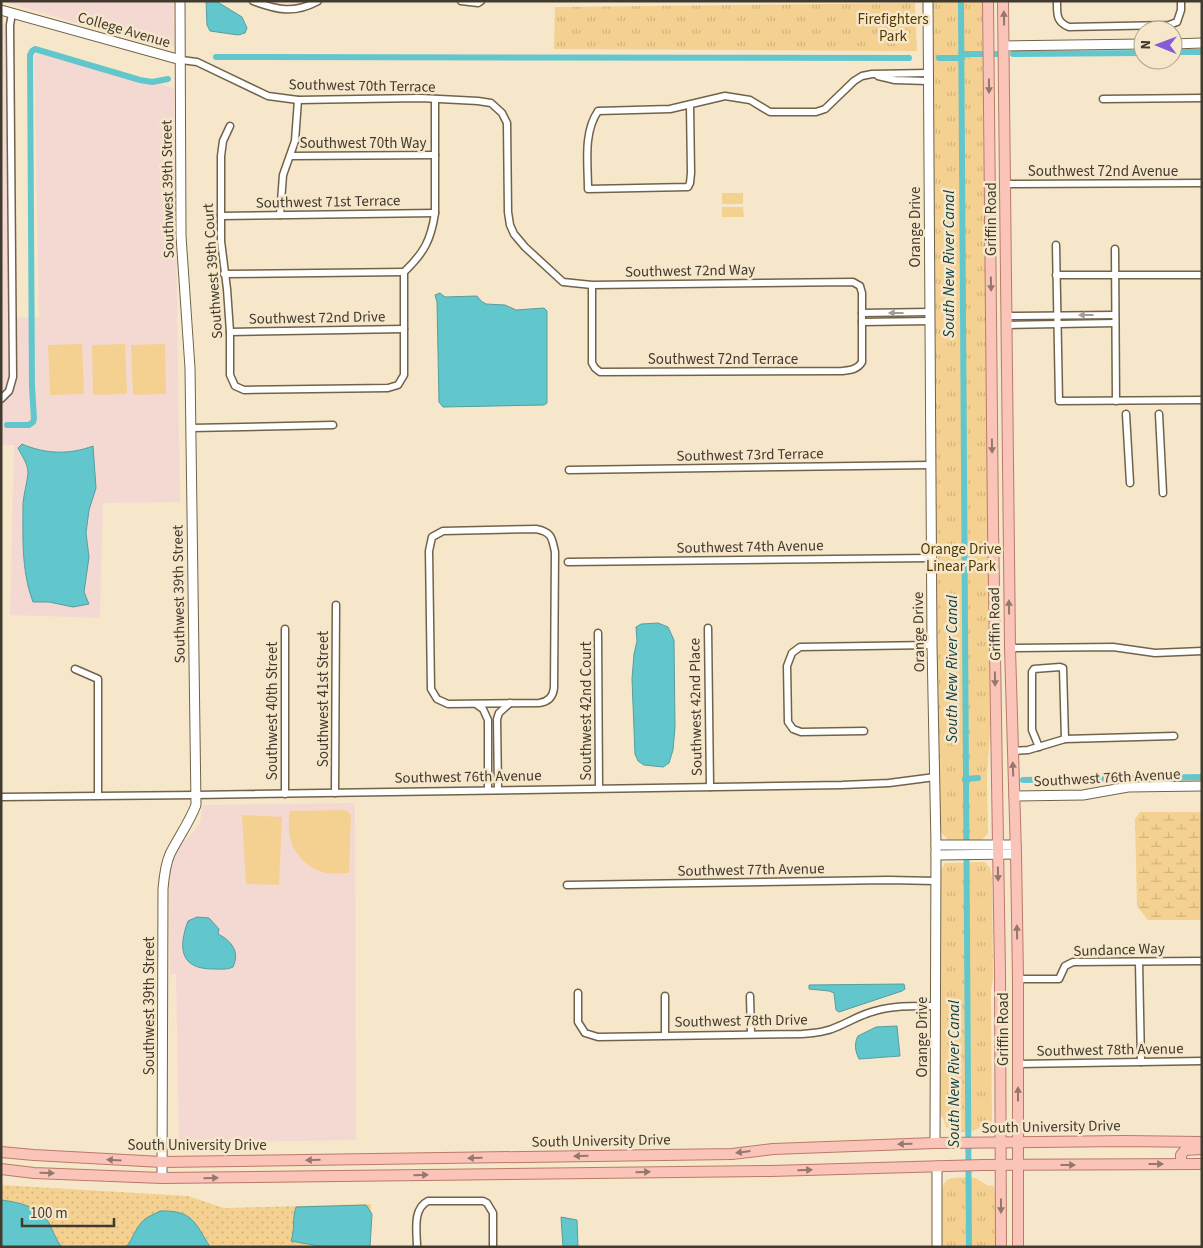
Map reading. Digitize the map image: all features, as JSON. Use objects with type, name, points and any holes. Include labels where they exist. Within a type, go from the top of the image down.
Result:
[{"type":"main road","name":"Griffin Road","points":[[988,1],[1001,1247]]},
{"type":"main road","name":"Griffin Road","points":[[1003,1],[1010,669],[1018,980],[1018,1247]]},
{"type":"main road","points":[[988,20],[996,40],[1004,46]]},
{"type":"main road","points":[[989,55],[997,58],[1004,69]]},
{"type":"main road","points":[[994,630],[1002,644],[1010,648]]},
{"type":"main road","points":[[995,657],[1002,660],[1010,669]]},
{"type":"main road","name":"South University Drive","points":[[1,1152],[34,1156],[162,1162],[732,1154],[773,1149],[935,1143],[1202,1142]]},
{"type":"main road","points":[[1181,1164],[1184,1151],[1187,1149],[1202,1149]]},
{"type":"main road","points":[[524,1157],[524,1174]]},
{"type":"main road","points":[[379,1159],[380,1176]]},
{"type":"main road","points":[[1,1169],[34,1173],[162,1178],[771,1171],[983,1165],[1202,1164]]},
{"type":"street","name":"Southwest 39th Street","points":[[162,1178],[163,889],[169,856],[190,822],[196,806],[190,368],[181,236],[180,1]]},
{"type":"street","points":[[253,1],[269,8],[289,10],[306,8],[318,1]]},
{"type":"street","points":[[461,1],[478,3],[481,1]]},
{"type":"street","name":"Orange Drive","points":[[928,1],[932,645],[936,845],[935,1143]]},
{"type":"street","points":[[1057,1],[1057,17],[1062,24],[1069,27],[1169,25],[1177,22],[1181,10],[1181,1]]},
{"type":"street","name":"College Avenue","points":[[1,10],[181,60]]},
{"type":"street","points":[[4,397],[11,387],[13,377],[10,25],[12,13]]},
{"type":"street","points":[[1004,46],[1133,44]]},
{"type":"street","points":[[1183,44],[1202,44]]},
{"type":"street","name":"Southwest 70th Terrace","points":[[181,60],[197,62],[268,96],[298,100],[420,98],[478,100],[491,103]]},
{"type":"street","points":[[690,105],[691,173],[688,187],[588,189],[588,138],[592,120],[598,111],[670,109],[712,98],[736,97],[750,100],[770,112],[816,112],[825,109],[858,78],[872,74],[895,80],[928,77]]},
{"type":"street","points":[[1103,99],[1202,98]]},
{"type":"street","points":[[224,274],[404,272],[426,247],[432,230],[435,213],[435,99]]},
{"type":"street","points":[[280,215],[283,175],[295,141],[298,100]]},
{"type":"street","name":"Southwest 72nd Way","points":[[491,103],[502,112],[507,123],[508,212],[510,225],[514,234],[563,282],[592,285],[849,281],[860,286],[862,313]]},
{"type":"street","name":"Southwest 39th Court","points":[[230,126],[223,141],[221,156],[221,241],[230,332],[230,375],[234,386],[244,390],[388,388],[398,385],[404,375],[404,329]]},
{"type":"street","name":"Southwest 70th Way","points":[[291,156],[435,155]]},
{"type":"street","name":"Southwest 72nd Avenue","points":[[1005,184],[1202,183]]},
{"type":"street","name":"Southwest 71st Terrace","points":[[221,216],[435,213]]},
{"type":"street","points":[[1056,245],[1058,401],[1202,400]]},
{"type":"street","points":[[1114,249],[1116,400]]},
{"type":"street","points":[[404,272],[404,329]]},
{"type":"street","points":[[1056,275],[1202,275]]},
{"type":"street","name":"Southwest 72nd Terrace","points":[[592,285],[592,362],[600,372],[606,373],[853,370],[860,366],[862,362],[862,322]]},
{"type":"street","points":[[862,313],[930,317],[862,322],[862,313]]},
{"type":"street","points":[[1006,320],[1056,315],[1115,315]]},
{"type":"street","points":[[1006,320],[1057,324],[1115,323]]},
{"type":"street","name":"Southwest 72nd Drive","points":[[230,332],[404,329]]},
{"type":"street","points":[[1126,414],[1130,483]]},
{"type":"street","points":[[1159,414],[1163,493]]},
{"type":"street","points":[[191,428],[333,425]]},
{"type":"street","name":"Southwest 73rd Terrace","points":[[569,470],[931,466]]},
{"type":"street","points":[[536,529],[544,530],[551,536],[555,552],[553,692],[552,696],[544,703],[510,703],[444,703],[437,699],[431,689],[429,551],[434,535],[443,531],[536,529]]},
{"type":"street","name":"Southwest 74th Avenue","points":[[568,562],[932,558]]},
{"type":"street","name":"Southwest 41st Street","points":[[336,605],[336,793]]},
{"type":"street","name":"Southwest 42nd Place","points":[[708,628],[710,787]]},
{"type":"street","name":"Southwest 40th Street","points":[[285,629],[285,794]]},
{"type":"street","name":"Southwest 42nd Court","points":[[598,633],[599,788]]},
{"type":"street","points":[[864,731],[801,732],[792,729],[788,722],[787,666],[792,652],[800,647],[932,645]]},
{"type":"street","points":[[1010,648],[1114,647],[1155,653],[1202,652]]},
{"type":"street","points":[[1038,746],[1032,730],[1032,672],[1034,669],[1063,668],[1065,739]]},
{"type":"street","points":[[75,669],[98,679],[98,795]]},
{"type":"street","points":[[498,790],[497,720],[499,713],[510,703]]},
{"type":"street","points":[[474,704],[483,709],[488,720],[488,790]]},
{"type":"street","points":[[1013,751],[1028,750],[1065,739],[1174,736]]},
{"type":"street","name":"Southwest 76th Avenue","points":[[1,797],[861,784],[888,783],[935,777]]},
{"type":"street","name":"Southwest 76th Avenue","points":[[1014,796],[1083,795],[1128,788],[1202,786]]},
{"type":"street","points":[[936,845],[979,845],[998,850],[1016,850]]},
{"type":"street","points":[[936,855],[980,855],[998,850]]},
{"type":"street","name":"Southwest 77th Avenue","points":[[567,885],[888,880],[936,881]]},
{"type":"street","name":"Sundance Way","points":[[1018,980],[1059,980],[1064,966],[1068,963],[1202,961]]},
{"type":"street","points":[[1139,962],[1141,1062]]},
{"type":"street","name":"Southwest 78th Drive","points":[[578,993],[578,1022],[585,1033],[598,1037],[802,1034],[822,1032],[839,1026],[856,1016],[876,1010],[898,1006],[936,1006]]},
{"type":"street","points":[[665,996],[665,1035]]},
{"type":"street","points":[[750,996],[751,1034]]},
{"type":"street","name":"Southwest 78th Avenue","points":[[1018,1064],[1202,1061]]},
{"type":"street","points":[[937,1166],[937,1247]]},
{"type":"street","points":[[417,1247],[417,1214],[422,1204],[454,1201],[483,1201],[491,1207],[494,1213],[494,1247]]},
{"type":"shaded area","points":[[1,1],[173,1],[174,46],[159,47]]},
{"type":"shaded area","points":[[1,24],[5,25],[10,318],[39,317],[34,52],[174,88],[180,502],[103,503],[100,618],[10,615],[14,445],[1,445]]},
{"type":"shaded area","points":[[355,803],[356,1140],[187,1143],[179,1139],[176,974],[170,974],[169,878],[173,859],[182,843],[200,822],[203,805]]},
{"type":"green space","name":"Orange Drive Linear Park","points":[[931,1],[982,1],[990,732],[987,777],[988,833],[982,840],[948,840],[941,832],[940,825],[934,464]]},
{"type":"green space","name":"Firefighters Park","points":[[915,3],[917,51],[554,49],[555,7]]},
{"type":"green space","points":[[722,193],[743,193],[743,204],[722,204]]},
{"type":"green space","points":[[722,207],[743,207],[744,217],[722,217]]},
{"type":"green space","points":[[82,344],[84,394],[50,395],[48,345]]},
{"type":"green space","points":[[125,344],[127,394],[93,395],[92,345]]},
{"type":"green space","points":[[165,344],[166,394],[133,395],[131,345]]},
{"type":"green space","points":[[346,810],[351,815],[349,873],[326,873],[319,871],[300,858],[292,845],[289,828],[290,811]]},
{"type":"green space","points":[[1140,812],[1202,812],[1202,920],[1148,920],[1137,906],[1135,819]]},
{"type":"green space","points":[[242,815],[282,817],[279,885],[246,884]]},
{"type":"green space","points":[[985,862],[990,868],[992,877],[992,1120],[991,1123],[985,1122],[978,1129],[961,1132],[946,1127],[940,1115],[941,870],[945,863]]},
{"type":"green space","points":[[953,1178],[975,1178],[989,1186],[993,1185],[995,1190],[995,1247],[941,1247],[941,1201],[944,1184],[947,1180]]},
{"type":"green space","points":[[1,1185],[188,1196],[224,1208],[371,1204],[370,1247],[1,1247]]},
{"type":"water","points":[[206,1],[216,1],[242,17],[247,28],[245,33],[238,35],[210,31],[207,25]]},
{"type":"water","points":[[440,293],[445,297],[477,296],[486,304],[505,305],[516,310],[544,308],[547,311],[547,403],[544,405],[443,407],[439,402],[437,302],[435,295]]},
{"type":"water","points":[[22,444],[39,450],[57,452],[75,451],[93,446],[96,488],[89,510],[86,533],[89,557],[84,592],[89,604],[73,607],[49,602],[33,602],[26,578],[24,553],[23,503],[28,470],[18,448]]},
{"type":"water","points":[[658,623],[668,627],[674,640],[675,727],[673,750],[669,763],[663,767],[644,765],[638,761],[635,754],[632,679],[637,641],[636,627],[641,624]]},
{"type":"water","points":[[197,917],[209,918],[219,929],[218,934],[231,944],[236,956],[233,967],[228,969],[202,968],[188,961],[184,955],[183,940],[188,921]]},
{"type":"water","points":[[904,984],[905,989],[902,991],[839,1012],[836,1010],[834,993],[809,989],[809,985]]},
{"type":"water","points":[[897,1026],[900,1056],[859,1059],[856,1047],[858,1036],[876,1027]]},
{"type":"water","points":[[1,1200],[21,1204],[40,1213],[49,1223],[62,1247],[1,1247]]},
{"type":"water","points":[[366,1205],[372,1214],[370,1247],[324,1247],[291,1241],[296,1207]]},
{"type":"water","points":[[160,1211],[171,1211],[186,1215],[196,1224],[210,1247],[126,1247],[142,1222]]},
{"type":"water","points":[[561,1217],[577,1220],[578,1247],[563,1247]]},
{"type":"waterway","name":"South New River Canal","points":[[961,1],[969,1247]]},
{"type":"waterway","points":[[7,425],[29,425],[34,419],[32,387],[30,55],[35,49],[140,80],[152,82],[168,79]]},
{"type":"waterway","points":[[1183,52],[1202,52]]},
{"type":"waterway","points":[[1013,54],[1133,53]]},
{"type":"waterway","points":[[962,54],[982,54]]},
{"type":"waterway","points":[[216,57],[909,58]]},
{"type":"waterway","points":[[939,58],[962,58]]},
{"type":"waterway","points":[[1023,780],[1202,777]]},
{"type":"waterway","points":[[965,779],[978,778]]}]
